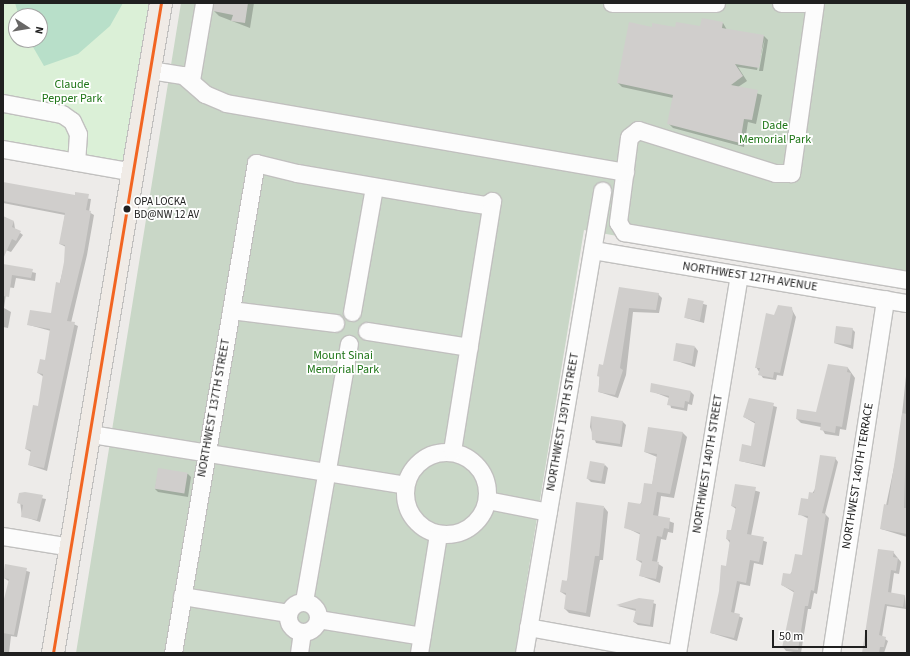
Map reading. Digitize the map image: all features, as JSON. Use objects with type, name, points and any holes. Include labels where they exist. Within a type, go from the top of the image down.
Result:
[{"type":"main road","points":[[53,653],[91,434],[161,3]]},
{"type":"street","points":[[191,80],[204,3]]},
{"type":"street","points":[[612,3],[716,3]]},
{"type":"street","points":[[781,3],[804,3]]},
{"type":"street","points":[[815,3],[791,173],[775,173],[638,130],[629,137],[618,222],[624,232],[907,280]]},
{"type":"street","points":[[150,70],[183,75],[191,80],[205,94],[226,103],[624,172]]},
{"type":"street","points":[[3,103],[62,114],[72,121],[78,134],[76,162]]},
{"type":"street","points":[[3,149],[133,172]]},
{"type":"street","name":"NORTHWEST 137TH STREET","points":[[173,653],[256,162],[374,186]]},
{"type":"street","points":[[352,312],[374,186],[485,205],[492,202],[452,451]]},
{"type":"street","name":"NORTHWEST 139TH STREET","points":[[524,653],[602,191]]},
{"type":"street","name":"NORTHWEST 12TH AVENUE","points":[[593,250],[907,303]]},
{"type":"street","name":"NORTHWEST 140TH STREET","points":[[677,653],[739,275]]},
{"type":"street","name":"NORTHWEST 140TH TERRACE","points":[[831,653],[885,299]]},
{"type":"street","points":[[231,310],[335,323]]},
{"type":"street","points":[[352,312],[365,320],[367,331],[361,341],[349,344],[338,339],[335,323],[342,315],[352,312]]},
{"type":"street","points":[[367,331],[469,347]]},
{"type":"street","points":[[304,601],[349,344]]},
{"type":"street","points":[[91,434],[405,486]]},
{"type":"street","points":[[452,451],[467,457],[479,468],[486,483],[487,500],[481,515],[470,527],[454,534],[438,534],[423,528],[411,517],[405,502],[405,486],[410,470],[421,459],[436,452],[452,451]]},
{"type":"street","points":[[487,500],[548,512]]},
{"type":"street","points":[[419,653],[438,534]]},
{"type":"street","points":[[3,536],[71,547]]},
{"type":"street","points":[[182,596],[288,613]]},
{"type":"street","points":[[304,601],[316,609],[318,619],[313,629],[302,632],[292,628],[288,613],[294,604],[304,601]]},
{"type":"street","points":[[318,619],[422,636]]},
{"type":"street","points":[[528,627],[673,653]]},
{"type":"street","points":[[298,653],[302,632]]},
{"type":"green space","name":"Claude Pepper Park","points":[[3,3],[149,3],[123,163],[3,142]]},
{"type":"green space","points":[[15,3],[123,3],[110,26],[78,54],[44,66],[34,48],[48,48],[48,8],[17,8]]},
{"type":"green space","name":"Mount Sinai Memorial Park","points":[[181,3],[907,3],[907,288],[584,230],[515,653],[76,653]]},
{"type":"building","points":[[214,3],[248,3],[245,23],[231,21],[233,15],[213,11]]},
{"type":"building","points":[[702,18],[723,22],[722,28],[764,35],[759,68],[735,64],[743,76],[731,85],[758,90],[752,120],[744,119],[740,143],[667,124],[673,95],[617,83],[629,22],[652,27],[652,23],[675,27],[676,22],[700,26]]},
{"type":"building","points":[[3,182],[75,195],[75,192],[89,194],[86,210],[91,211],[84,252],[67,321],[75,322],[44,468],[28,465],[31,450],[25,449],[33,405],[38,406],[43,374],[37,373],[40,359],[45,360],[50,329],[27,325],[30,310],[51,313],[56,282],[60,283],[64,262],[65,245],[59,244],[65,213],[3,201]]},
{"type":"building","points":[[3,216],[14,221],[12,227],[21,231],[16,241],[12,239],[3,259]]},
{"type":"building","points":[[3,264],[33,269],[31,278],[12,275],[9,297],[3,296]]},
{"type":"building","points":[[619,287],[659,293],[656,310],[629,308],[620,368],[623,370],[615,395],[598,392],[600,377],[597,376],[599,364],[603,365]]},
{"type":"building","points":[[688,298],[704,301],[700,321],[684,318]]},
{"type":"building","points":[[778,305],[792,307],[793,314],[780,373],[774,372],[773,378],[758,375],[760,368],[755,368],[766,313],[774,315]]},
{"type":"building","points":[[836,326],[853,328],[851,345],[834,343]]},
{"type":"building","points":[[676,343],[695,346],[692,364],[673,361]]},
{"type":"building","points":[[828,364],[848,367],[847,372],[851,373],[842,427],[836,426],[835,433],[820,430],[821,423],[796,419],[797,409],[816,412]]},
{"type":"building","points":[[651,383],[691,391],[689,402],[685,401],[684,408],[667,405],[669,396],[650,392]]},
{"type":"building","points":[[749,398],[774,403],[762,465],[739,461],[742,444],[751,446],[755,422],[743,417]]},
{"type":"building","points":[[902,413],[907,414],[904,508],[907,508],[907,534],[880,529],[884,504],[888,505]]},
{"type":"building","points":[[591,416],[623,421],[620,444],[592,440]]},
{"type":"building","points":[[648,427],[683,432],[670,494],[657,492],[653,515],[670,518],[669,529],[664,528],[662,537],[657,536],[652,561],[659,562],[656,579],[639,576],[642,561],[636,560],[640,533],[624,528],[628,502],[641,504],[644,483],[652,484],[657,454],[644,452]]},
{"type":"building","points":[[820,455],[836,457],[822,513],[826,514],[814,591],[811,590],[808,606],[805,606],[798,650],[782,648],[794,591],[781,585],[783,573],[791,574],[795,554],[802,555],[808,516],[798,515],[801,498],[808,499],[809,492],[814,493]]},
{"type":"building","points":[[590,461],[605,464],[601,482],[587,479]]},
{"type":"building","points":[[158,468],[188,473],[184,493],[155,489]]},
{"type":"building","points":[[735,484],[756,487],[747,534],[764,537],[759,562],[750,560],[746,583],[737,581],[731,612],[740,614],[734,638],[710,633],[719,591],[721,565],[726,566],[730,540],[726,539],[727,530],[731,530],[736,507],[731,506]]},
{"type":"building","points":[[25,492],[43,495],[37,520],[21,517],[23,505],[17,503],[19,493]]},
{"type":"building","points":[[576,502],[604,506],[599,556],[595,556],[586,613],[564,609],[566,593],[560,592],[562,580],[567,581]]},
{"type":"building","points":[[878,549],[894,551],[893,557],[898,558],[896,571],[891,570],[888,592],[905,595],[903,607],[885,604],[879,635],[886,637],[884,647],[880,647],[879,653],[862,653]]},
{"type":"building","points":[[5,564],[27,568],[14,635],[3,633],[3,603],[9,579],[3,578]]},
{"type":"building","points":[[639,598],[654,600],[650,625],[633,622],[636,609],[616,605]]},
{"type":"transit line","points":[[53,653],[161,3]]},
{"type":"place","name":"OPA LOCKA BD@NW 12 AV","points":[[127,209]]},
{"type":"park label","name":"Dade Memorial Park","points":[[775,133]]}]
